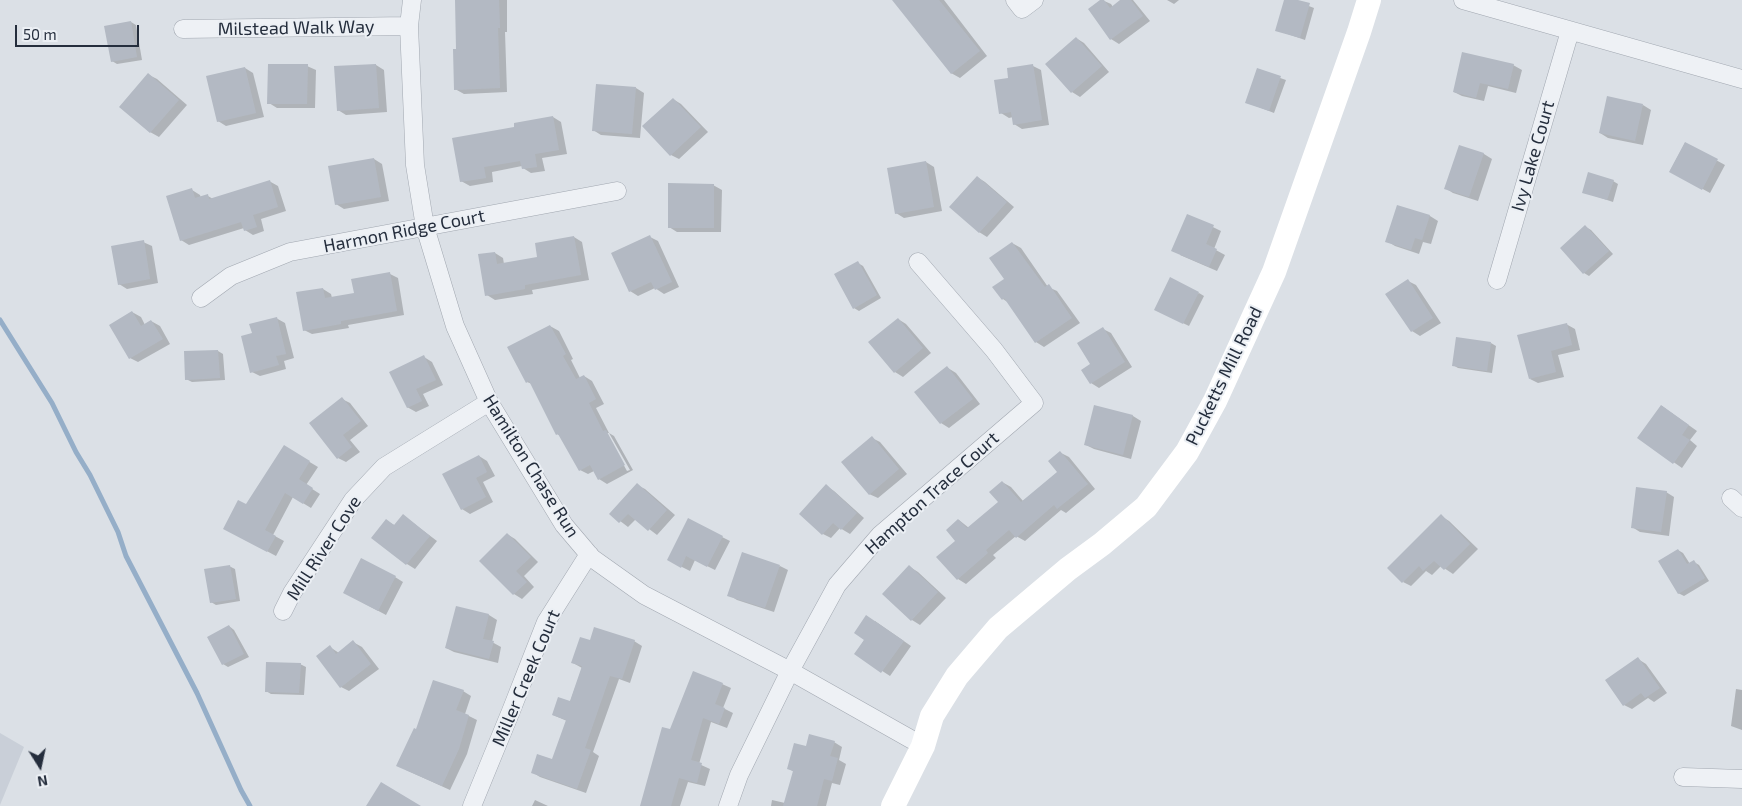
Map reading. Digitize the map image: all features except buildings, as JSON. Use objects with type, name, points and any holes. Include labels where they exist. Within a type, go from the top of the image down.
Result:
[{"type":"street","name":"Hamilton Chase Run","points":[[412,0],[409,26],[416,165],[425,228],[455,326],[489,402],[564,525],[589,554],[644,595],[790,671],[923,746]]},
{"type":"street","points":[[1015,0],[1022,9],[1034,0]]},
{"type":"street","name":"Pucketts Mill Road","points":[[893,806],[923,746],[932,716],[957,676],[998,628],[1146,507],[1187,452],[1215,401],[1274,272],[1360,32],[1369,0]]},
{"type":"street","points":[[1463,0],[1742,79]]},
{"type":"street","name":"Milstead Walk Way","points":[[183,29],[409,26]]},
{"type":"street","name":"Ivy Lake Court","points":[[1496,280],[1570,31]]},
{"type":"street","name":"Harmon Ridge Court","points":[[201,298],[231,276],[290,252],[617,191]]},
{"type":"street","name":"Hampton Trace Court","points":[[728,806],[739,775],[790,671],[837,585],[880,535],[1034,403],[994,350],[918,262]]},
{"type":"street","name":"Mill River Cove","points":[[283,610],[292,593],[353,500],[384,467],[489,402]]},
{"type":"street","name":"Miller Creek Court","points":[[472,806],[546,622],[589,554]]},
{"type":"street","points":[[1683,777],[1742,779]]},
{"type":"shaded area","points":[[0,733],[24,747],[0,805]]},
{"type":"waterway","points":[[0,320],[52,403],[76,452],[90,475],[118,532],[126,556],[197,693],[250,806]]}]
